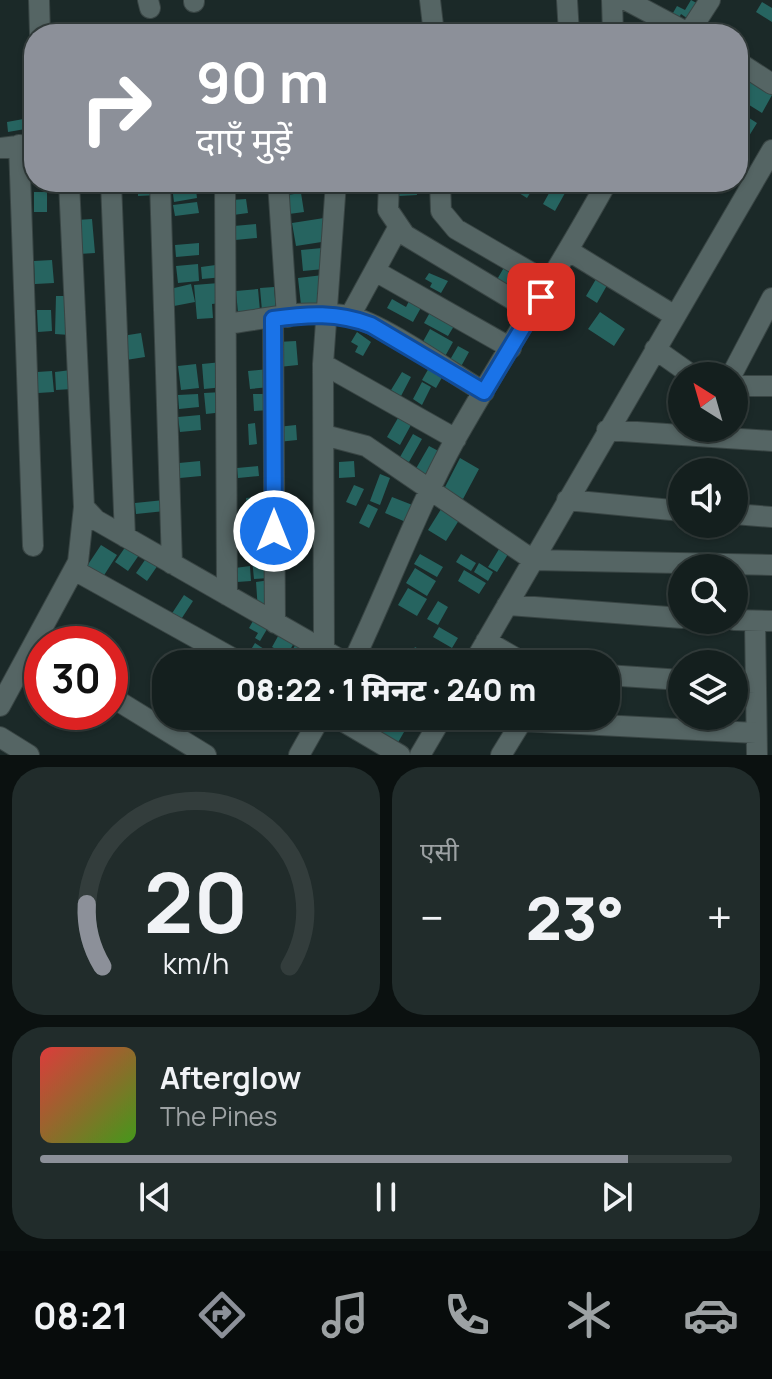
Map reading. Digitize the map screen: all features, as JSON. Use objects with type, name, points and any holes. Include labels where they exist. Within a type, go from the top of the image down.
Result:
[{"type":"street","points":[[39,0],[40,24]]},
{"type":"street","points":[[430,0],[433,24]]},
{"type":"street","points":[[567,0],[568,24]]},
{"type":"street","points":[[612,0],[613,24]]},
{"type":"street","points":[[626,0],[648,5],[675,24]]},
{"type":"street","points":[[695,24],[710,0]]},
{"type":"street","points":[[748,68],[772,84]]},
{"type":"street","points":[[18,145],[33,546]]},
{"type":"street","points":[[748,191],[772,150]]},
{"type":"street","points":[[49,626],[74,570],[82,537],[84,507],[69,192]]},
{"type":"street","points":[[111,192],[125,537]]},
{"type":"street","points":[[160,192],[172,564]]},
{"type":"street","points":[[225,192],[227,595]]},
{"type":"street","points":[[275,623],[280,318],[278,192]]},
{"type":"street","points":[[324,650],[323,364],[335,192]]},
{"type":"street","points":[[389,192],[388,210],[398,228],[532,311]]},
{"type":"street","points":[[440,192],[441,211],[456,229],[549,283]]},
{"type":"street","points":[[356,650],[429,490],[456,439],[601,192]]},
{"type":"street","points":[[481,650],[747,192]]},
{"type":"street","points":[[350,316],[398,228]]},
{"type":"street","points":[[569,251],[675,316]]},
{"type":"street","points":[[375,271],[511,348]]},
{"type":"street","points":[[738,362],[772,298]]},
{"type":"street","points":[[226,324],[325,314],[350,316],[371,325],[484,392]]},
{"type":"street","points":[[655,349],[673,362]]},
{"type":"street","points":[[323,364],[456,439]]},
{"type":"street","points":[[748,386],[772,386]]},
{"type":"street","points":[[607,430],[772,441]]},
{"type":"street","points":[[324,435],[366,446],[533,560],[772,565]]},
{"type":"street","points":[[567,500],[668,510]]},
{"type":"street","points":[[84,507],[96,520],[322,650]]},
{"type":"street","points":[[748,515],[772,517]]},
{"type":"street","points":[[74,570],[218,650]]},
{"type":"street","points":[[507,605],[668,617]]},
{"type":"street","points":[[748,658],[754,620]]},
{"type":"street","points":[[486,641],[502,650]]},
{"type":"street","points":[[0,706],[6,680],[24,664]]},
{"type":"street","points":[[620,676],[668,679]]},
{"type":"street","points":[[748,700],[756,733],[757,755]]},
{"type":"street","points":[[128,707],[206,755]]},
{"type":"street","points":[[620,725],[756,733]]},
{"type":"street","points":[[299,755],[313,730]]},
{"type":"street","points":[[358,730],[400,755]]},
{"type":"street","points":[[420,755],[435,730]]},
{"type":"street","points":[[501,755],[517,730]]},
{"type":"street","points":[[0,737],[27,755]]},
{"type":"building","points":[[691,0],[704,7],[694,23],[681,14],[677,22],[670,18],[677,6],[685,10]]},
{"type":"building","points":[[762,2],[772,8],[772,22],[756,12]]},
{"type":"building","points":[[748,81],[772,95],[762,113],[748,104]]},
{"type":"building","points":[[748,117],[757,123],[748,135]]},
{"type":"building","points":[[24,119],[24,129],[8,132],[7,122]]},
{"type":"building","points":[[34,192],[47,192],[47,212],[34,212]]},
{"type":"building","points":[[138,192],[158,192],[158,195],[138,196]]},
{"type":"building","points":[[196,192],[197,198],[174,202],[173,194]]},
{"type":"building","points":[[399,192],[417,192],[417,195],[399,196]]},
{"type":"building","points":[[517,192],[531,192],[527,198]]},
{"type":"building","points":[[550,192],[565,193],[555,211],[543,204]]},
{"type":"building","points":[[301,193],[304,212],[289,214],[287,195]]},
{"type":"building","points":[[246,199],[248,213],[233,215],[231,200]]},
{"type":"building","points":[[197,202],[199,213],[175,216],[173,205]]},
{"type":"building","points":[[324,218],[328,241],[296,246],[292,223]]},
{"type":"building","points":[[92,219],[95,253],[79,254],[76,220]]},
{"type":"building","points":[[256,224],[257,238],[235,240],[234,226]]},
{"type":"building","points":[[199,243],[199,255],[176,257],[175,245]]},
{"type":"building","points":[[322,248],[324,269],[303,271],[301,250]]},
{"type":"building","points":[[52,260],[54,283],[35,284],[34,261]]},
{"type":"building","points":[[198,264],[199,281],[178,283],[176,266]]},
{"type":"building","points":[[223,264],[224,277],[202,279],[201,267]]},
{"type":"building","points":[[506,264],[519,271],[507,291],[495,283]]},
{"type":"building","points":[[429,273],[448,281],[441,293],[430,287],[432,283],[425,279]]},
{"type":"building","points":[[599,274],[610,280],[597,303],[586,296]]},
{"type":"building","points":[[323,275],[323,303],[301,305],[298,278]]},
{"type":"building","points":[[219,283],[221,303],[212,304],[213,318],[197,319],[194,285]]},
{"type":"building","points":[[191,284],[195,302],[174,306],[170,289]]},
{"type":"building","points":[[274,287],[276,310],[262,311],[260,288]]},
{"type":"building","points":[[258,289],[260,311],[238,313],[236,291]]},
{"type":"building","points":[[56,296],[71,296],[70,335],[55,334]]},
{"type":"building","points":[[411,297],[423,304],[413,322],[387,308],[392,299],[406,307]]},
{"type":"building","points":[[433,307],[457,321],[448,336],[424,323]]},
{"type":"building","points":[[37,310],[51,310],[52,331],[38,332]]},
{"type":"building","points":[[600,312],[625,329],[614,346],[588,329]]},
{"type":"building","points":[[430,329],[453,342],[443,360],[420,347]]},
{"type":"building","points":[[357,332],[371,342],[363,356],[355,352],[358,346],[351,342]]},
{"type":"building","points":[[141,333],[145,357],[126,360],[122,336]]},
{"type":"building","points":[[296,341],[298,365],[279,367],[277,342]]},
{"type":"building","points":[[458,346],[469,352],[458,372],[447,365]]},
{"type":"building","points":[[222,362],[224,387],[204,389],[202,364]]},
{"type":"building","points":[[196,364],[199,388],[181,390],[178,366]]},
{"type":"building","points":[[430,366],[444,374],[436,388],[422,380]]},
{"type":"building","points":[[268,369],[270,387],[250,389],[248,371]]},
{"type":"building","points":[[71,370],[72,389],[56,390],[55,372]]},
{"type":"building","points":[[52,371],[54,392],[38,393],[37,372]]},
{"type":"building","points":[[402,372],[411,377],[401,396],[391,390]]},
{"type":"building","points":[[422,382],[431,387],[422,405],[413,399]]},
{"type":"building","points":[[223,392],[224,412],[206,414],[204,393]]},
{"type":"building","points":[[198,394],[199,407],[179,409],[178,395]]},
{"type":"building","points":[[253,394],[270,394],[270,410],[254,411]]},
{"type":"building","points":[[200,415],[201,430],[180,432],[178,417]]},
{"type":"building","points":[[398,418],[411,425],[400,445],[387,437]]},
{"type":"building","points":[[255,423],[257,444],[249,445],[248,424]]},
{"type":"building","points":[[296,425],[297,440],[278,442],[277,427]]},
{"type":"building","points":[[413,434],[422,439],[409,462],[400,457]]},
{"type":"building","points":[[429,446],[446,455],[432,481],[414,472]]},
{"type":"building","points":[[460,458],[479,469],[463,499],[444,489]]},
{"type":"building","points":[[200,461],[201,476],[180,478],[179,463]]},
{"type":"building","points":[[354,461],[355,477],[339,478],[339,462]]},
{"type":"building","points":[[258,466],[259,476],[238,478],[237,468]]},
{"type":"building","points":[[380,474],[390,478],[380,505],[370,501]]},
{"type":"building","points":[[354,485],[364,489],[356,506],[346,502]]},
{"type":"building","points":[[267,496],[269,519],[248,521],[246,498]]},
{"type":"building","points":[[392,497],[415,506],[408,523],[385,513]]},
{"type":"building","points":[[164,500],[165,511],[136,514],[135,503]]},
{"type":"building","points":[[368,504],[378,509],[369,528],[359,523]]},
{"type":"building","points":[[443,506],[461,517],[446,541],[428,530]]},
{"type":"building","points":[[255,532],[256,549],[246,550],[245,533]]},
{"type":"building","points":[[504,541],[513,546],[497,572],[488,567]]},
{"type":"building","points":[[101,545],[117,555],[101,580],[85,569]]},
{"type":"building","points":[[126,546],[139,555],[128,571],[115,562]]},
{"type":"building","points":[[420,554],[443,567],[437,577],[414,564]]},
{"type":"building","points":[[461,554],[476,563],[471,571],[456,562]]},
{"type":"building","points":[[147,557],[158,565],[147,581],[136,573]]},
{"type":"building","points":[[267,558],[269,578],[254,579],[252,559]]},
{"type":"building","points":[[479,563],[493,572],[488,581],[474,572]]},
{"type":"building","points":[[250,566],[251,581],[237,582],[235,568]]},
{"type":"building","points":[[415,568],[436,581],[427,596],[406,583]]},
{"type":"building","points":[[464,570],[486,583],[479,594],[458,581]]},
{"type":"building","points":[[270,580],[273,609],[258,611],[256,582]]},
{"type":"building","points":[[408,588],[427,599],[417,616],[398,605]]},
{"type":"building","points":[[184,595],[193,601],[178,624],[169,618]]},
{"type":"building","points":[[438,601],[448,607],[438,625],[427,619]]},
{"type":"building","points":[[253,621],[270,624],[260,641],[255,638],[258,633],[249,628]]},
{"type":"building","points":[[439,627],[458,638],[452,648],[433,637]]},
{"type":"building","points":[[282,629],[297,638],[290,650],[272,647]]},
{"type":"building","points":[[299,639],[315,649],[314,650],[292,650]]},
{"type":"building","points":[[255,643],[264,649],[263,650],[251,650]]},
{"type":"building","points":[[369,730],[405,730],[396,746]]},
{"type":"route","points":[[274,531],[273,319],[325,314],[350,316],[371,325],[484,392],[541,297]]}]
